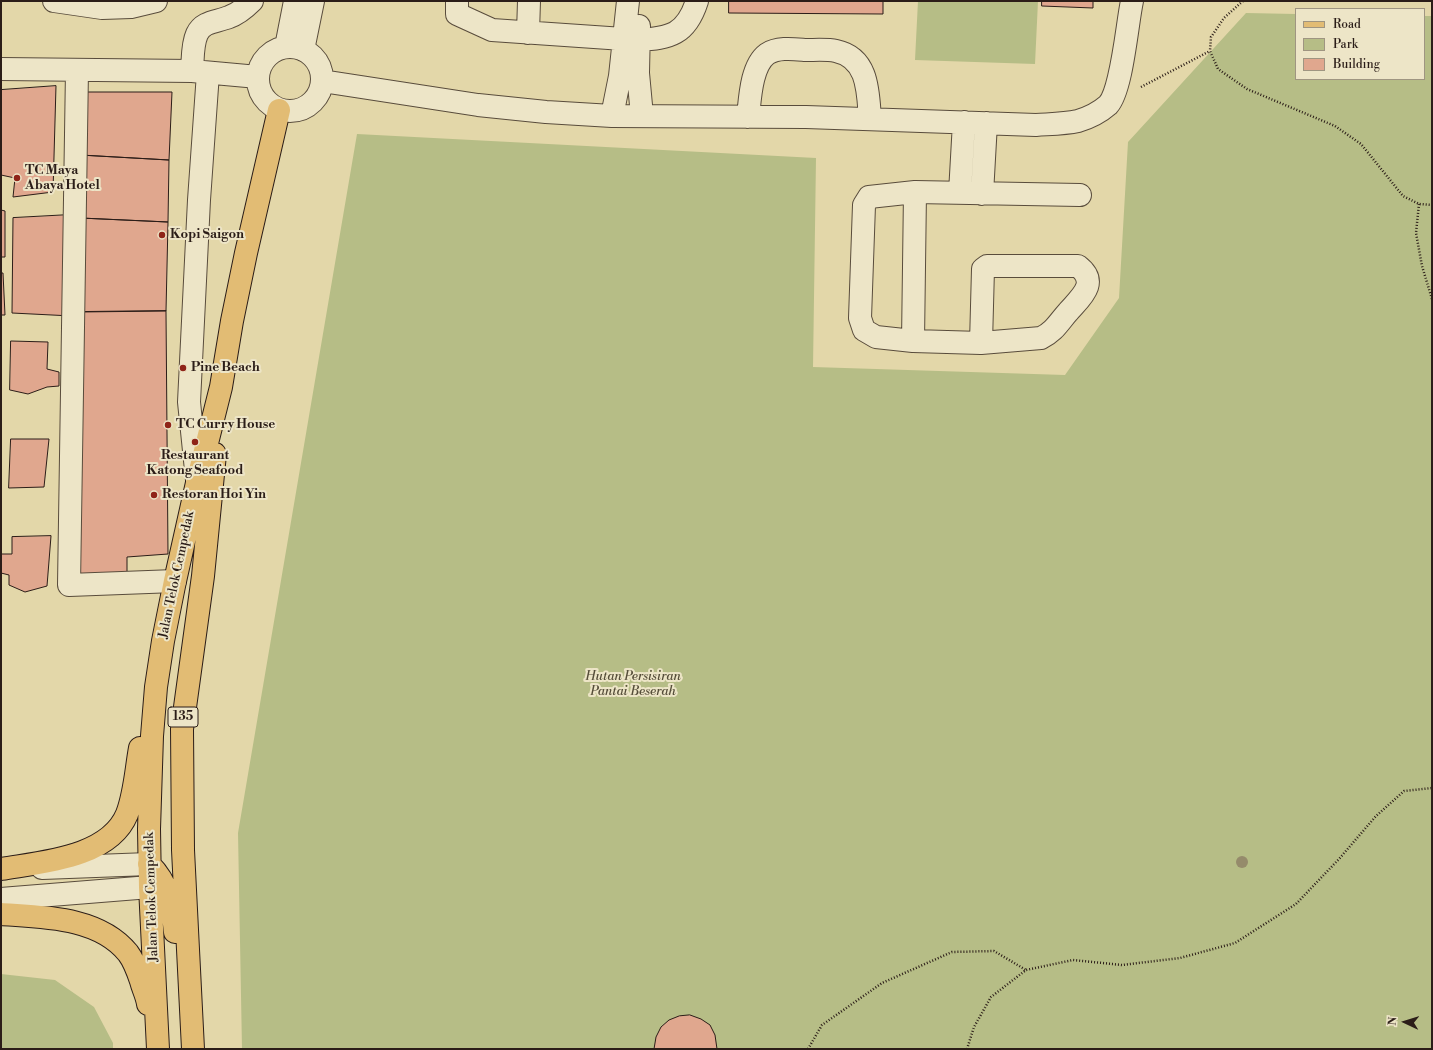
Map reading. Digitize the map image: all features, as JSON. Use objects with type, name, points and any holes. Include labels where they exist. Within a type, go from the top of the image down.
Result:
[{"type":"main road","name":"Jalan Telok Cempedak","points":[[157,1049],[153,875],[149,829],[152,736],[156,687],[175,582],[197,483],[221,387],[244,261],[279,110]]},
{"type":"main road","name":"135","points":[[193,1049],[184,857],[182,729],[203,576],[221,387]]},
{"type":"main road","points":[[1,869],[60,858],[83,852],[102,842],[115,832],[126,815],[133,792],[142,734],[156,687]]},
{"type":"main road","points":[[182,729],[174,787],[172,840],[168,856],[153,875],[167,890],[173,914],[183,1049]]},
{"type":"main road","points":[[1,914],[67,921],[96,928],[116,940],[129,954],[138,973],[148,1001],[157,1049]]},
{"type":"street","points":[[54,1],[102,8],[131,7],[156,1]]},
{"type":"street","points":[[197,483],[190,402],[199,200],[200,72],[194,46],[197,33],[204,25],[242,11],[252,1]]},
{"type":"street","points":[[294,48],[295,1]]},
{"type":"street","points":[[294,48],[313,1]]},
{"type":"street","points":[[457,1],[456,14],[492,30],[631,40],[657,39],[672,35],[684,26],[693,13],[697,1]]},
{"type":"street","points":[[528,32],[529,1]]},
{"type":"street","points":[[628,1],[631,40],[638,73],[642,116]]},
{"type":"street","points":[[612,116],[620,76],[642,1]]},
{"type":"street","points":[[322,81],[478,105],[546,112],[612,116],[870,119],[1036,125],[1057,124],[1079,121],[1098,112],[1108,104],[1115,92],[1119,76],[1132,1]]},
{"type":"street","points":[[294,48],[311,55],[321,71],[322,81],[320,91],[315,100],[307,106],[288,112],[279,110],[270,105],[263,97],[258,88],[258,77],[259,69],[269,54],[277,50],[294,48]]},
{"type":"street","points":[[748,117],[751,85],[756,69],[767,54],[782,49],[836,51],[851,57],[862,70],[866,82],[868,89],[870,119]]},
{"type":"street","points":[[1,70],[200,72],[258,77]]},
{"type":"street","points":[[77,70],[69,585],[175,582]]},
{"type":"street","points":[[960,193],[964,122]]},
{"type":"street","points":[[982,194],[986,123]]},
{"type":"street","points":[[913,341],[916,192]]},
{"type":"street","points":[[981,343],[983,269],[987,266],[1078,266],[1085,271],[1087,281],[1084,295],[1067,312],[1049,334],[1042,338],[981,343],[913,341],[876,337],[864,330],[860,318],[864,205],[869,197],[916,192],[1080,196]]},
{"type":"street","points":[[1,869],[153,875]]},
{"type":"street","points":[[1,899],[153,875]]},
{"type":"path","points":[[1243,1],[1224,18],[1211,37],[1210,51],[1218,69],[1247,89],[1335,126],[1361,144],[1403,196],[1419,204],[1432,205]]},
{"type":"path","points":[[1108,104],[1210,51]]},
{"type":"path","points":[[1419,204],[1416,233],[1422,266],[1432,299]]},
{"type":"path","points":[[968,1049],[974,1027],[991,997],[1026,970],[1073,960],[1122,965],[1180,958],[1235,943],[1296,904],[1340,859],[1376,816],[1404,791],[1432,788]]},
{"type":"path","points":[[808,1049],[822,1025],[882,983],[952,952],[994,951],[1026,970]]},
{"type":"green space","points":[[918,1],[1038,1],[1035,64],[915,60]]},
{"type":"green space","name":"Hutan Persisiran Pantai Beserah","points":[[1246,13],[1295,14],[1295,80],[1425,80],[1425,16],[1432,16],[1432,1049],[242,1049],[238,833],[357,134],[816,158],[813,367],[1065,375],[1119,298],[1128,142]]},
{"type":"green space","points":[[1,974],[55,980],[94,1007],[113,1043],[113,1049],[1,1049]]},
{"type":"building","points":[[729,1],[883,1],[883,14],[729,13]]},
{"type":"building","points":[[1042,1],[1093,1],[1093,8],[1042,6]]},
{"type":"building","points":[[56,86],[53,192],[13,197],[15,178],[1,175],[1,90]]},
{"type":"building","points":[[81,92],[172,92],[169,160],[80,155]]},
{"type":"building","points":[[80,155],[169,160],[168,222],[80,218]]},
{"type":"building","points":[[1,210],[5,211],[5,257],[1,257]]},
{"type":"building","points":[[69,215],[72,316],[12,313],[13,218]]},
{"type":"building","points":[[80,218],[168,222],[166,311],[79,312]]},
{"type":"building","points":[[1,273],[3,273],[5,315],[1,315]]},
{"type":"building","points":[[166,311],[168,554],[127,557],[127,575],[80,576],[79,312]]},
{"type":"building","points":[[11,341],[48,342],[47,369],[59,372],[59,386],[47,387],[28,394],[10,390]]},
{"type":"building","points":[[11,439],[49,439],[44,487],[9,488]]},
{"type":"building","points":[[51,536],[47,586],[25,592],[9,585],[9,575],[1,573],[1,554],[12,554],[12,537]]},
{"type":"building","points":[[690,1015],[701,1019],[710,1025],[715,1035],[717,1049],[654,1049],[656,1037],[661,1027],[669,1020],[679,1016]]},
{"type":"place","name":"TC Maya Abaya Hotel","points":[[17,178]]},
{"type":"place","name":"Kopi Saigon","points":[[162,235]]},
{"type":"place","name":"Pine Beach","points":[[183,368]]},
{"type":"place","name":"TC Curry House","points":[[168,425]]},
{"type":"place","name":"Restaurant Katong Seafood","points":[[195,442]]},
{"type":"place","name":"Restoran Hoi Yin","points":[[154,495]]}]
